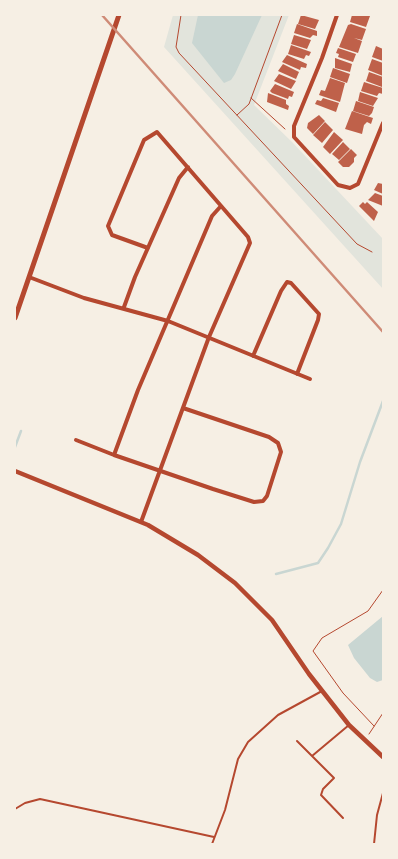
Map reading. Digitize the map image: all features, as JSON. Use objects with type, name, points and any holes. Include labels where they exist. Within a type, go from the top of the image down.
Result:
[{"type":"main road","points":[[15,318],[118,15]]},
{"type":"street","points":[[337,15],[322,58],[294,126],[294,136],[338,184],[350,188],[358,184],[383,123]]},
{"type":"street","points":[[141,522],[158,471],[209,337],[250,243],[248,237],[157,132],[144,140],[108,226],[112,235],[148,248]]},
{"type":"street","points":[[124,307],[179,178],[188,167]]},
{"type":"street","points":[[114,456],[138,390],[212,216],[221,206]]},
{"type":"street","points":[[29,277],[91,300],[124,307],[168,321],[310,380]]},
{"type":"street","points":[[253,356],[281,291],[287,282],[291,282],[319,314],[297,374]]},
{"type":"street","points":[[76,440],[114,456],[259,503],[267,496],[281,452],[275,440],[183,408]]},
{"type":"street","points":[[15,472],[141,522],[198,555],[235,583],[272,620],[322,691],[349,725],[383,758]]},
{"type":"lane","points":[[212,844],[225,810],[238,759],[248,742],[278,715],[322,691]]},
{"type":"lane","points":[[312,756],[349,725]]},
{"type":"lane","points":[[297,741],[334,778],[323,789],[322,794],[343,818]]},
{"type":"lane","points":[[374,844],[377,815],[383,792]]},
{"type":"lane","points":[[15,809],[24,803],[40,799],[214,837]]},
{"type":"path","points":[[181,15],[176,47],[179,53],[357,244],[372,252]]},
{"type":"path","points":[[236,116],[249,104],[282,15]]},
{"type":"path","points":[[251,97],[285,129]]},
{"type":"path","points":[[374,726],[343,693],[313,651],[322,638],[368,610],[383,590]]},
{"type":"path","points":[[364,741],[383,713]]},
{"type":"shaded area","points":[[173,15],[289,15],[254,105],[292,142],[383,239],[383,289],[164,47]]},
{"type":"shaded area","points":[[198,15],[262,15],[231,80],[224,83],[192,43]]},
{"type":"shaded area","points":[[383,616],[383,680],[377,682],[370,678],[354,658],[348,645]]},
{"type":"building","points":[[301,15],[319,20],[315,29],[298,24]]},
{"type":"building","points":[[352,15],[370,16],[366,27],[350,22]]},
{"type":"building","points":[[297,24],[317,31],[317,36],[313,35],[310,38],[294,33]]},
{"type":"building","points":[[351,24],[366,29],[362,40],[354,38],[362,41],[358,53],[339,47],[348,25]]},
{"type":"building","points":[[294,35],[311,40],[307,49],[291,44]]},
{"type":"building","points":[[291,45],[311,52],[304,59],[288,54]]},
{"type":"building","points":[[376,46],[383,49],[383,61],[372,57]]},
{"type":"building","points":[[338,48],[356,54],[353,62],[338,57],[339,54],[336,53]]},
{"type":"building","points":[[287,55],[307,64],[306,68],[301,67],[300,70],[282,62]]},
{"type":"building","points":[[335,58],[352,64],[350,72],[335,68]]},
{"type":"building","points":[[372,59],[383,63],[383,76],[368,70]]},
{"type":"building","points":[[283,64],[299,72],[296,79],[278,71]]},
{"type":"building","points":[[333,68],[350,74],[347,83],[330,77]]},
{"type":"building","points":[[369,72],[383,77],[382,87],[366,81]]},
{"type":"building","points":[[279,74],[296,81],[291,89],[274,81]]},
{"type":"building","points":[[330,78],[345,83],[340,102],[319,95],[321,90],[325,91]]},
{"type":"building","points":[[364,82],[383,88],[383,94],[379,93],[377,96],[361,91]]},
{"type":"building","points":[[275,84],[294,92],[292,97],[289,96],[288,99],[272,93],[270,91]]},
{"type":"building","points":[[360,92],[378,98],[373,106],[358,101]]},
{"type":"building","points":[[268,93],[286,100],[286,104],[289,106],[288,110],[267,102]]},
{"type":"building","points":[[323,98],[339,103],[336,112],[315,104],[317,100],[321,101]]},
{"type":"building","points":[[356,101],[374,107],[372,113],[369,116],[353,111]]},
{"type":"building","points":[[352,111],[373,118],[371,124],[367,122],[364,125],[362,134],[345,129]]},
{"type":"building","points":[[319,115],[325,121],[313,134],[307,128],[308,123]]},
{"type":"building","points":[[325,122],[333,130],[322,143],[313,135]]},
{"type":"building","points":[[334,132],[343,140],[330,154],[323,147]]},
{"type":"building","points":[[343,142],[350,149],[339,160],[332,154]]},
{"type":"building","points":[[351,149],[357,155],[354,158],[354,162],[349,167],[343,167],[338,162]]},
{"type":"building","points":[[378,183],[383,184],[383,194],[374,190]]},
{"type":"building","points":[[375,193],[383,196],[383,206],[368,200]]},
{"type":"building","points":[[363,202],[365,204],[367,202],[378,212],[374,221],[359,206]]},
{"type":"waterway","points":[[276,574],[318,563],[328,548],[341,524],[360,462],[383,401]]},
{"type":"waterway","points":[[15,447],[21,431]]},
{"type":"railway","points":[[102,15],[383,332]]}]
